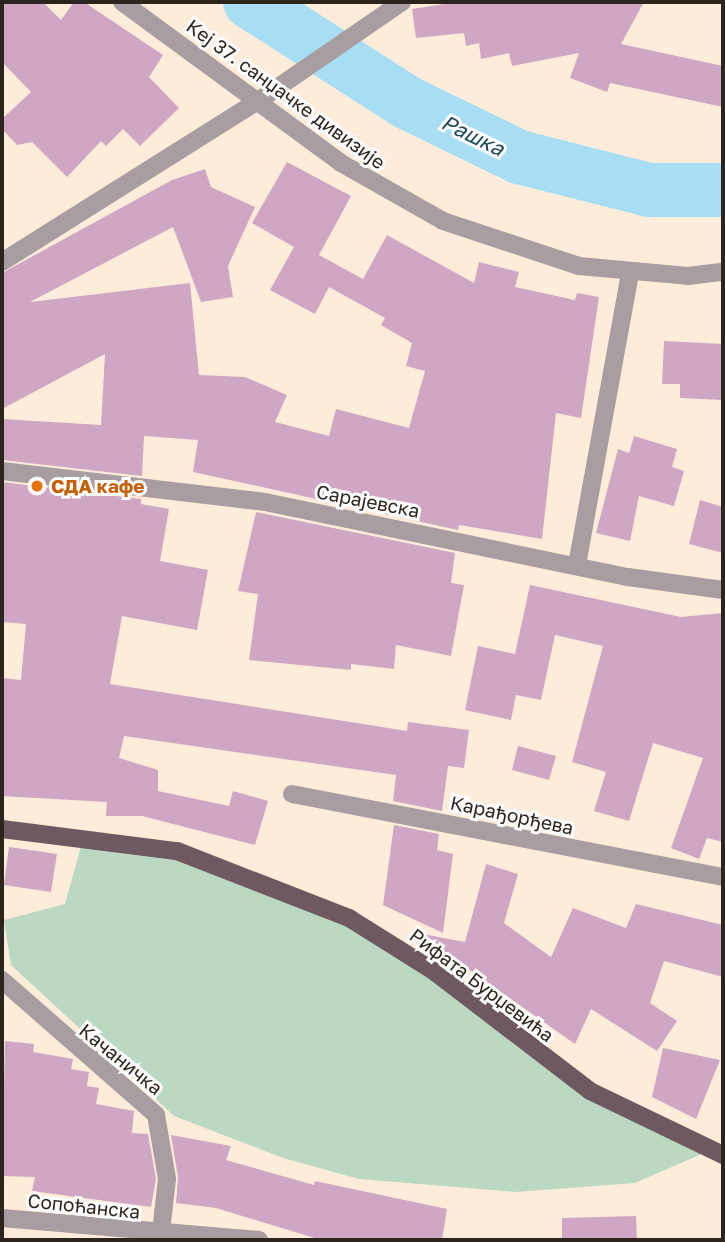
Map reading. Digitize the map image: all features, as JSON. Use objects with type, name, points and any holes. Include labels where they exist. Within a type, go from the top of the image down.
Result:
[{"type":"main road","name":"Рифата Бурџевића","points":[[2,829],[177,851],[349,918],[435,972],[590,1091],[723,1155]]},
{"type":"street","name":"Кеј 37. санџачке дивизије","points":[[122,2],[341,163],[443,220],[532,254],[630,274],[723,272]]},
{"type":"street","points":[[2,262],[258,101],[402,2]]},
{"type":"street","points":[[577,565],[630,274]]},
{"type":"street","name":"Сарајевска","points":[[2,471],[265,502],[675,586],[723,590]]},
{"type":"street","name":"Карађорђева","points":[[292,794],[723,877]]},
{"type":"street","name":"Качаничка","points":[[2,980],[156,1115],[167,1179],[161,1238]]},
{"type":"street","name":"Сопоћанска","points":[[2,1217],[161,1238],[259,1240]]},
{"type":"green space","points":[[83,839],[124,841],[349,918],[533,1051],[711,1150],[635,1183],[516,1192],[359,1179],[283,1158],[174,1116],[11,965],[4,920],[65,904]]},
{"type":"building","points":[[2,2],[43,2],[61,20],[74,2],[84,2],[163,55],[149,77],[179,108],[140,146],[123,129],[106,146],[101,141],[67,177],[32,142],[17,145],[2,129],[2,119],[31,92],[2,62]]},
{"type":"building","points":[[457,2],[644,2],[621,44],[723,66],[723,107],[610,83],[607,92],[570,78],[579,53],[512,66],[509,53],[481,59],[479,43],[466,46],[464,33],[416,38],[412,9]]},
{"type":"building","points":[[287,162],[351,196],[319,255],[363,279],[387,235],[474,283],[479,262],[519,272],[515,287],[575,300],[577,293],[599,297],[581,418],[556,413],[542,539],[459,525],[458,530],[193,472],[198,440],[144,436],[142,476],[2,460],[2,419],[101,425],[105,354],[2,409],[2,273],[172,180],[205,169],[211,187],[255,207],[228,266],[233,297],[201,302],[173,227],[30,302],[190,283],[199,375],[245,377],[287,395],[275,422],[329,436],[336,409],[409,428],[425,371],[406,366],[412,343],[381,325],[385,318],[329,287],[315,314],[270,290],[294,247],[252,223]]},
{"type":"building","points":[[664,341],[723,344],[723,400],[680,398],[680,384],[662,384]]},
{"type":"building","points":[[634,436],[677,449],[672,467],[684,471],[674,506],[639,496],[630,541],[596,533],[618,449],[629,453]]},
{"type":"building","points":[[2,482],[141,499],[141,504],[169,509],[160,561],[208,570],[197,630],[122,616],[110,684],[407,731],[408,722],[469,730],[464,768],[448,766],[442,811],[393,801],[396,775],[124,736],[119,758],[158,770],[158,791],[229,806],[233,791],[268,801],[255,845],[142,816],[106,816],[107,802],[2,796],[2,678],[21,680],[26,624],[2,622]]},
{"type":"building","points":[[700,500],[723,507],[723,553],[689,544]]},
{"type":"building","points":[[256,512],[455,553],[451,583],[464,585],[451,656],[396,645],[394,669],[351,664],[351,670],[249,660],[258,594],[238,591]]},
{"type":"building","points":[[530,585],[681,617],[723,613],[723,842],[707,838],[699,859],[671,848],[703,758],[653,743],[629,821],[594,811],[606,772],[572,762],[603,646],[555,635],[541,700],[516,695],[511,720],[465,710],[478,646],[515,654]]},
{"type":"building","points":[[518,746],[556,756],[549,780],[512,770]]},
{"type":"building","points":[[394,825],[439,834],[437,850],[453,854],[443,933],[383,905]]},
{"type":"building","points":[[9,847],[57,854],[51,892],[4,885]]},
{"type":"building","points":[[486,864],[518,874],[504,923],[551,957],[573,908],[626,928],[636,904],[723,925],[723,977],[664,961],[650,1003],[677,1021],[657,1051],[591,1009],[575,1044],[417,933],[465,942]]},
{"type":"building","points":[[5,1041],[34,1044],[33,1052],[73,1059],[71,1069],[89,1072],[87,1086],[99,1088],[96,1104],[134,1111],[132,1133],[148,1134],[156,1179],[151,1207],[32,1191],[35,1177],[2,1176]]},
{"type":"building","points":[[663,1048],[720,1060],[696,1119],[652,1097]]},
{"type":"building","points":[[171,1135],[231,1146],[226,1160],[314,1185],[315,1181],[447,1209],[442,1240],[321,1240],[216,1208],[176,1203],[178,1177]]},
{"type":"building","points":[[636,1216],[637,1240],[562,1240],[562,1218]]},
{"type":"waterway","name":"Рашка","points":[[250,2],[408,103],[519,157],[649,190],[723,190]]},
{"type":"place","name":"СДА кафе","points":[[37,486]]}]
